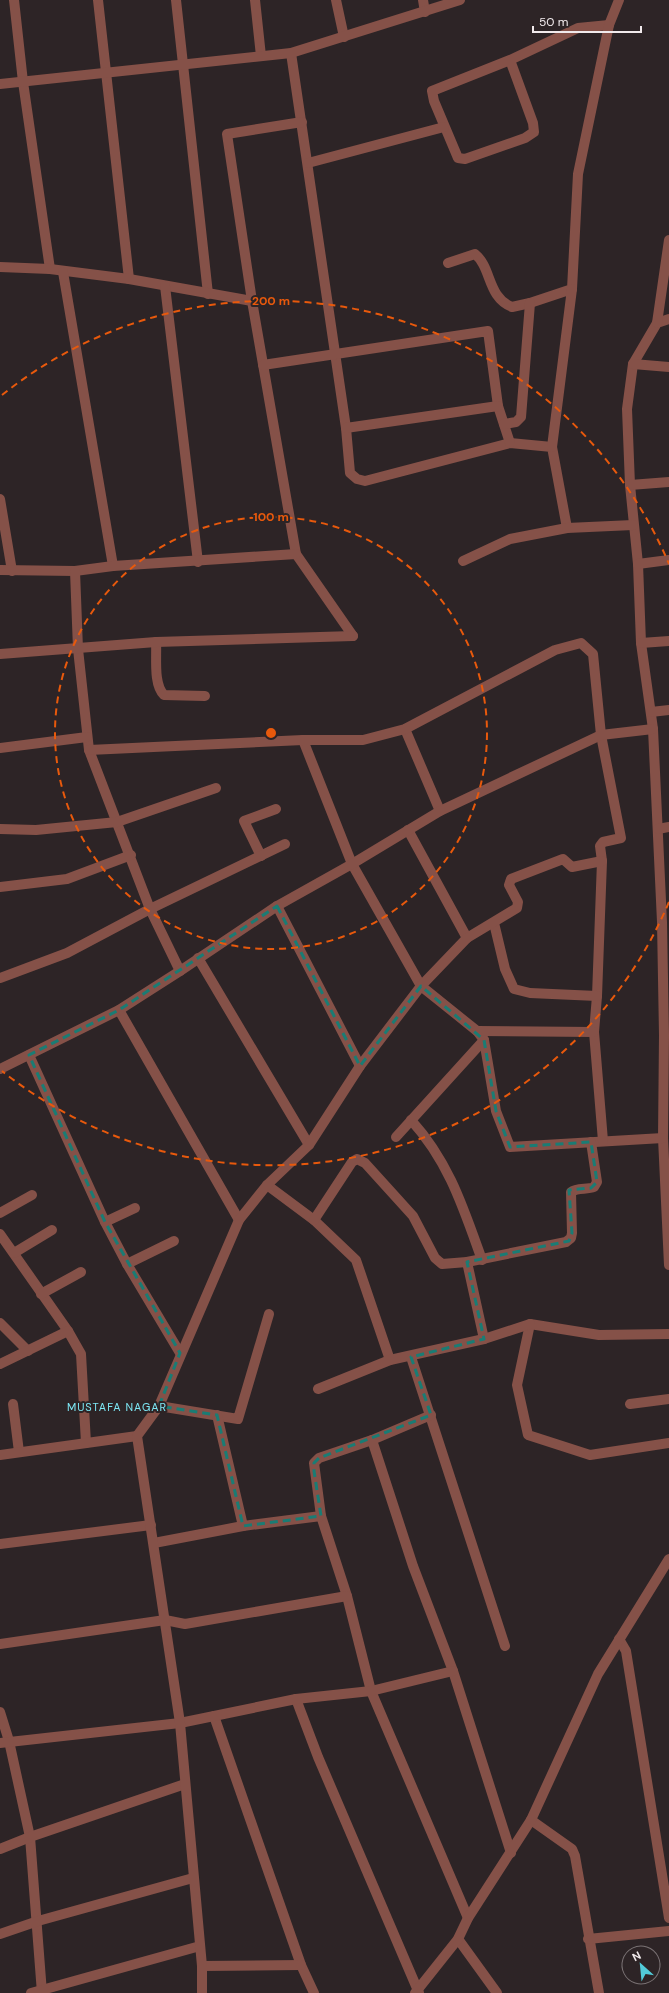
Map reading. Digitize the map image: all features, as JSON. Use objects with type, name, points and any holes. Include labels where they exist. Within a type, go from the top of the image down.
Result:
[{"type":"street","points":[[14,0],[23,82],[50,269]]},
{"type":"street","points":[[98,0],[129,279]]},
{"type":"street","points":[[176,0],[208,294]]},
{"type":"street","points":[[255,0],[261,56]]},
{"type":"street","points":[[336,0],[344,38]]},
{"type":"street","points":[[422,0],[425,12]]},
{"type":"street","points":[[0,84],[292,53],[344,38],[460,0]]},
{"type":"street","points":[[566,528],[552,447],[572,289],[578,174],[609,25],[619,0]]},
{"type":"street","points":[[510,60],[533,123],[534,132],[465,159],[458,158],[455,155],[431,95],[432,91],[510,60],[578,28],[609,25]]},
{"type":"street","points":[[292,53],[334,354],[346,428],[350,473],[357,479],[366,481],[510,443],[552,447]]},
{"type":"street","points":[[0,654],[156,642],[353,636],[296,554],[252,301],[227,134],[302,122]]},
{"type":"street","points":[[308,163],[444,127]]},
{"type":"street","points":[[669,240],[657,323],[633,364],[627,409],[630,485],[638,564],[641,643],[653,729],[658,829],[664,883],[666,1063],[663,1138],[669,1265]]},
{"type":"street","points":[[448,263],[475,254],[480,260],[498,298],[512,307],[530,303],[572,289]]},
{"type":"street","points":[[0,267],[50,269],[63,272],[129,279],[252,301]]},
{"type":"street","points":[[63,272],[113,566]]},
{"type":"street","points":[[165,286],[198,562]]},
{"type":"street","points":[[504,424],[516,422],[521,417],[530,303]]},
{"type":"street","points":[[657,323],[669,319]]},
{"type":"street","points":[[263,365],[488,331],[498,406],[510,443]]},
{"type":"street","points":[[633,364],[669,367]]},
{"type":"street","points":[[346,428],[498,406]]},
{"type":"street","points":[[630,485],[669,482]]},
{"type":"street","points":[[0,499],[12,572]]},
{"type":"street","points":[[463,561],[510,538],[566,528],[633,525]]},
{"type":"street","points":[[0,570],[12,572],[75,571],[113,566],[198,562],[296,554]]},
{"type":"street","points":[[638,564],[669,560]]},
{"type":"street","points":[[75,571],[78,649],[89,750],[131,855],[150,909],[180,971]]},
{"type":"street","points":[[641,643],[669,641]]},
{"type":"street","points":[[156,642],[158,681],[164,695],[205,696]]},
{"type":"street","points":[[89,750],[303,740],[364,740],[405,729],[555,650],[581,643],[593,654],[601,735],[621,838],[603,842],[600,846],[602,860],[597,996],[594,1032],[603,1141]]},
{"type":"street","points":[[651,712],[669,710]]},
{"type":"street","points":[[405,729],[440,811]]},
{"type":"street","points":[[0,1069],[119,1010],[277,906],[352,864],[440,811],[601,735],[653,729]]},
{"type":"street","points":[[0,748],[87,736]]},
{"type":"street","points":[[303,740],[352,864],[421,986],[477,1031],[484,1040],[496,1111],[510,1147],[663,1138]]},
{"type":"street","points":[[0,829],[36,830],[118,822],[216,788]]},
{"type":"street","points":[[261,856],[244,821],[276,809]]},
{"type":"street","points":[[658,829],[669,827]]},
{"type":"street","points":[[408,830],[468,938]]},
{"type":"street","points":[[0,978],[67,953],[150,909],[285,844]]},
{"type":"street","points":[[0,887],[67,878],[131,855]]},
{"type":"street","points":[[202,1993],[202,1966],[180,1723],[152,1525],[137,1436],[159,1406],[180,1353],[239,1220],[267,1185],[309,1145],[360,1066],[421,986],[468,938],[517,908],[519,905],[509,885],[511,879],[563,859],[572,867],[602,860]]},
{"type":"street","points":[[277,906],[360,1066]]},
{"type":"street","points":[[494,923],[505,969],[514,989],[530,993],[597,996]]},
{"type":"street","points":[[198,958],[309,1145]]},
{"type":"street","points":[[119,1010],[239,1220]]},
{"type":"street","points":[[477,1031],[594,1032]]},
{"type":"street","points":[[396,1137],[484,1040]]},
{"type":"street","points":[[29,1055],[105,1222],[127,1264],[180,1353]]},
{"type":"street","points":[[412,1120],[440,1156],[459,1196],[482,1260]]},
{"type":"street","points":[[314,1220],[352,1162],[360,1159],[413,1216],[435,1258],[442,1264],[482,1260],[556,1244],[571,1238],[571,1192],[574,1190],[594,1187],[597,1182],[591,1142]]},
{"type":"street","points":[[267,1185],[314,1220],[356,1260],[390,1360]]},
{"type":"street","points":[[0,1213],[32,1195]]},
{"type":"street","points":[[105,1222],[135,1208]]},
{"type":"street","points":[[14,1253],[52,1230]]},
{"type":"street","points":[[0,1234],[68,1331],[81,1354],[86,1443]]},
{"type":"street","points":[[127,1264],[174,1241]]},
{"type":"street","points":[[467,1262],[484,1339]]},
{"type":"street","points":[[41,1294],[80,1272]]},
{"type":"street","points":[[159,1406],[238,1419],[269,1314]]},
{"type":"street","points":[[0,1323],[28,1351]]},
{"type":"street","points":[[318,1389],[390,1360],[411,1357],[484,1339],[530,1324],[599,1335],[669,1334]]},
{"type":"street","points":[[530,1324],[517,1386],[528,1435],[590,1456],[669,1443]]},
{"type":"street","points":[[0,1364],[68,1331]]},
{"type":"street","points":[[411,1357],[431,1415],[469,1541],[505,1646]]},
{"type":"street","points":[[630,1404],[669,1399]]},
{"type":"street","points":[[13,1404],[19,1452]]},
{"type":"street","points":[[217,1415],[243,1526]]},
{"type":"street","points":[[431,1415],[372,1440],[319,1458],[314,1463],[321,1516],[347,1596],[370,1690],[468,1918]]},
{"type":"street","points":[[0,1454],[137,1436]]},
{"type":"street","points":[[372,1440],[413,1566],[453,1671],[511,1853]]},
{"type":"street","points":[[154,1543],[243,1526],[321,1516]]},
{"type":"street","points":[[0,1544],[152,1525]]},
{"type":"street","points":[[296,1699],[318,1757],[417,1992],[458,1938],[468,1918],[532,1820],[598,1674],[669,1559]]},
{"type":"street","points":[[0,1644],[165,1620],[185,1624],[347,1596]]},
{"type":"street","points":[[619,1639],[626,1651],[669,1918]]},
{"type":"street","points":[[4,1742],[180,1723],[296,1699],[370,1690],[453,1671]]},
{"type":"street","points":[[0,1712],[4,1742],[30,1836],[38,1921],[42,1992]]},
{"type":"street","points":[[214,1716],[301,1965],[314,1993]]},
{"type":"street","points":[[0,1849],[30,1836],[185,1784]]},
{"type":"street","points":[[532,1820],[572,1849],[575,1856],[588,1939],[599,1993]]},
{"type":"street","points":[[0,1934],[38,1921],[193,1878]]},
{"type":"street","points":[[588,1939],[669,1930]]},
{"type":"street","points":[[458,1938],[497,1993]]},
{"type":"street","points":[[32,1993],[42,1992],[200,1946]]},
{"type":"street","points":[[202,1966],[301,1965]]},
{"type":"highlighted area","points":[[277,906],[360,1066],[421,986],[484,1040],[496,1111],[510,1147],[591,1142],[597,1182],[591,1188],[569,1190],[572,1233],[569,1241],[467,1262],[484,1339],[411,1357],[431,1415],[319,1458],[314,1463],[314,1471],[321,1516],[243,1526],[217,1415],[159,1406],[180,1353],[105,1222],[29,1055],[119,1010]]},
{"type":"district","name":"MUSTAFA NAGAR","points":[[117,1407]]}]
